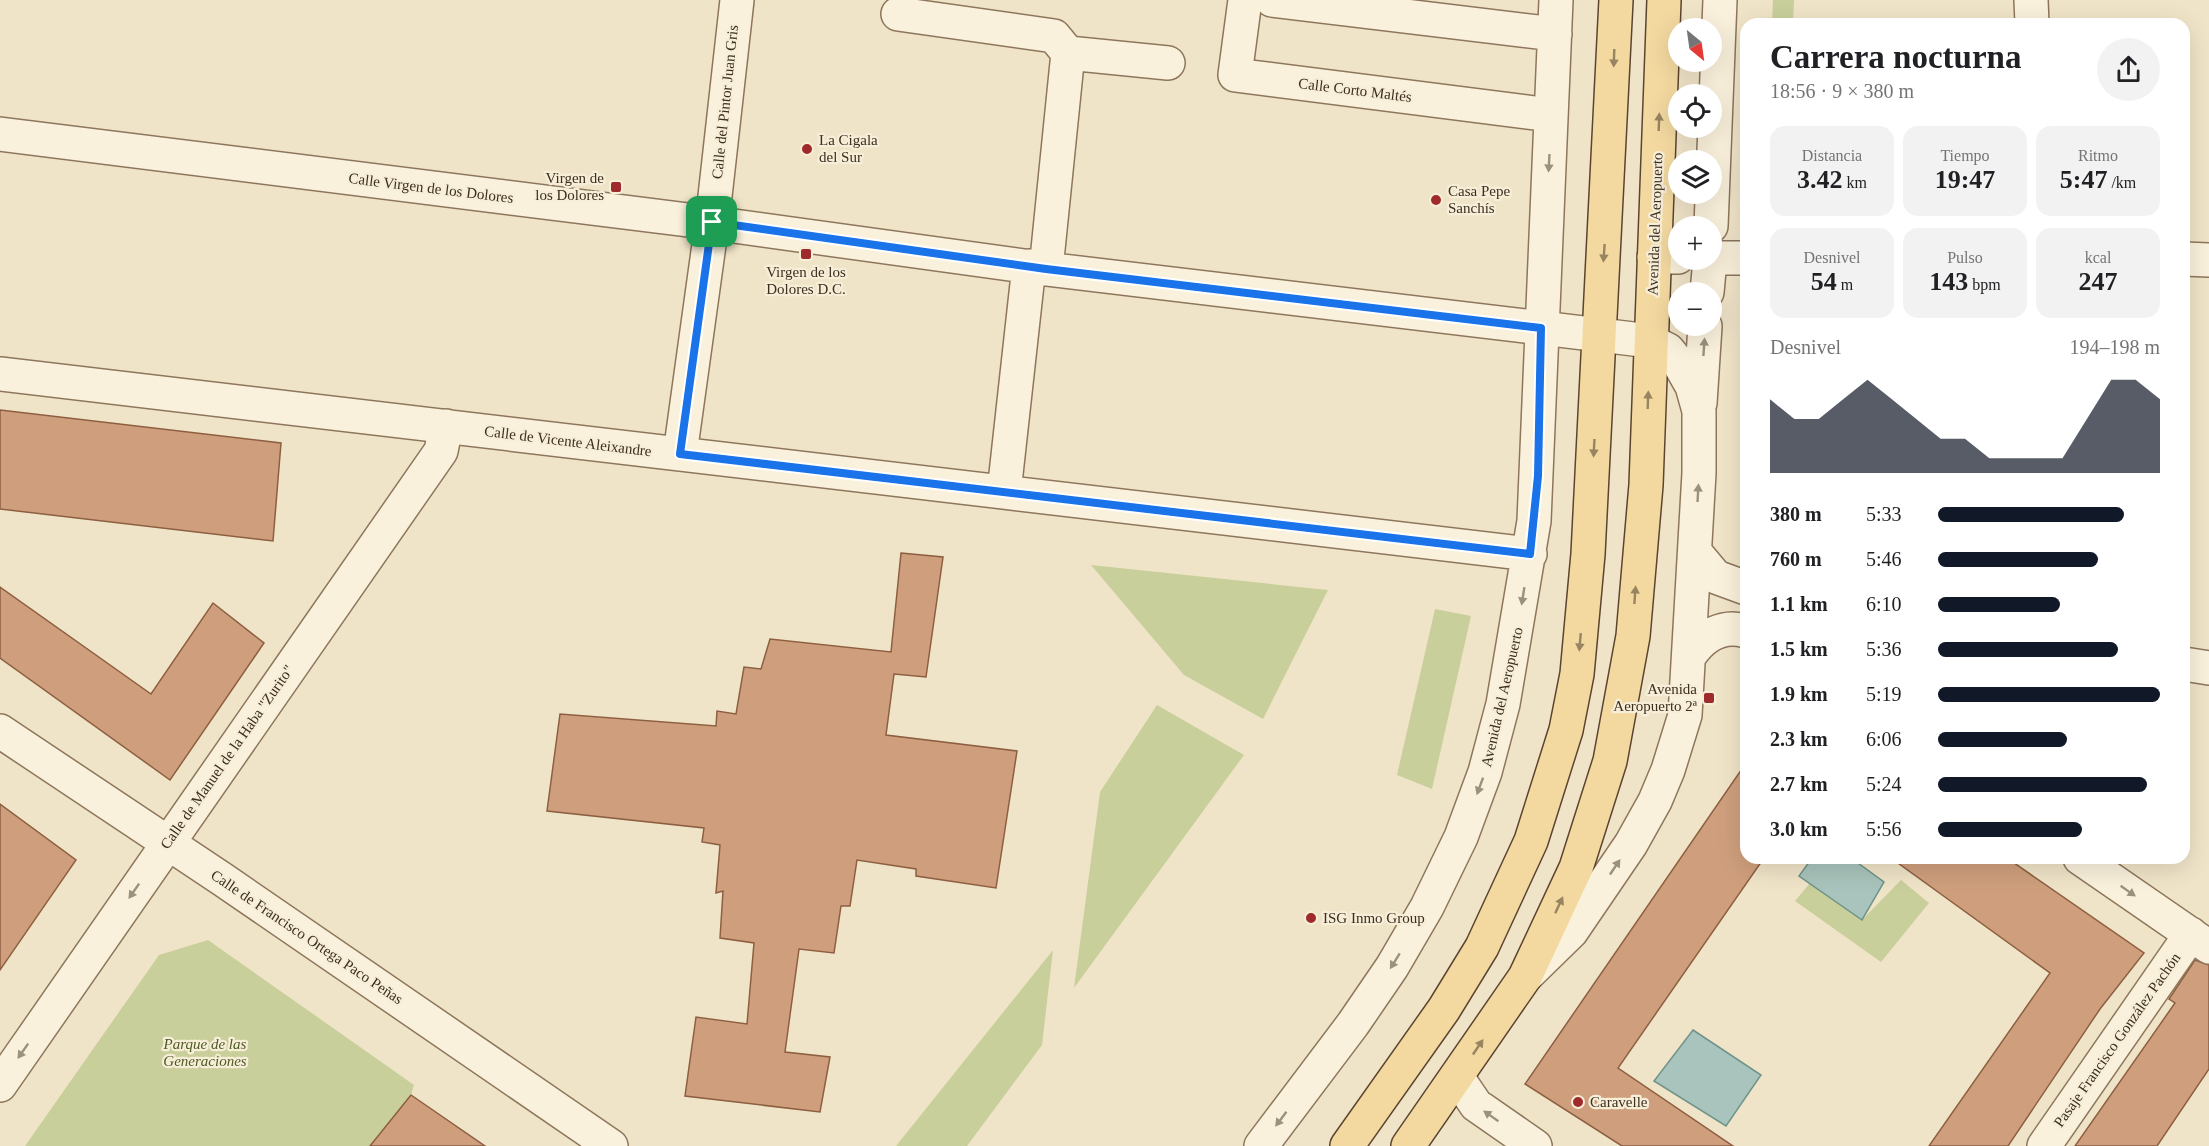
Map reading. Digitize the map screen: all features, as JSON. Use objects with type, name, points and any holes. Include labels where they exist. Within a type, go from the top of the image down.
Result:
[{"type":"main road","points":[[1347,1146],[1444,1009],[1482,947],[1531,841],[1551,781],[1577,674],[1588,555],[1616,0]]},
{"type":"main road","name":"Avenida del Aeropuerto","points":[[1408,1146],[1525,976],[1576,868],[1610,761],[1633,636],[1646,485],[1650,341],[1666,257],[1664,0]]},
{"type":"street","name":"Calle del Pintor Juan Gris","points":[[680,454],[712,222],[737,0]]},
{"type":"street","name":"Calle Corto Maltés","points":[[1245,0],[1234,75],[1551,115]]},
{"type":"street","points":[[1272,0],[1555,34]]},
{"type":"street","name":"Avenida del Aeropuerto","points":[[1261,1146],[1392,967],[1427,908],[1461,837],[1485,772],[1503,704],[1530,554],[1538,476],[1541,328],[1556,0]]},
{"type":"street","points":[[1711,216],[1720,0]]},
{"type":"street","points":[[2031,0],[2031,18]]},
{"type":"street","points":[[898,14],[1054,36],[1068,53],[1168,63]]},
{"type":"street","points":[[1004,492],[1068,53]]},
{"type":"street","name":"Calle Virgen de los Dolores","points":[[0,134],[712,222],[1038,268],[1541,328]]},
{"type":"street","points":[[1722,259],[1740,258]]},
{"type":"street","points":[[2190,260],[2209,260]]},
{"type":"street","name":"Avenida del Aeropuerto","points":[[1541,328],[1650,341],[1668,350],[1692,386],[1699,411]]},
{"type":"street","name":"Avenida del Aeropuerto","points":[[1525,976],[1571,932],[1631,844],[1655,801],[1668,770],[1684,715],[1690,655],[1699,411],[1704,336]]},
{"type":"street","name":"Calle de Vicente Aleixandre","points":[[0,374],[1530,554]]},
{"type":"street","name":"Calle de Manuel de la Haba \"Zurito\"","points":[[0,1085],[441,451],[446,426]]},
{"type":"street","points":[[1695,552],[1708,570],[1740,589]]},
{"type":"street","points":[[1690,655],[1697,644],[1718,631],[1740,630]]},
{"type":"street","points":[[2190,665],[2209,668]]},
{"type":"street","name":"Calle de Francisco Ortega Paco Peñas","points":[[0,731],[168,842],[611,1146]]},
{"type":"street","points":[[2089,864],[2200,941]]},
{"type":"street","name":"Pasaje Francisco González Pachón","points":[[2044,1146],[2200,941]]},
{"type":"street","points":[[1457,1077],[1476,1105],[1535,1146]]},
{"type":"green space","points":[[1773,0],[1794,0],[1793,18],[1772,18]]},
{"type":"green space","points":[[1091,565],[1328,590],[1263,719],[1184,675]]},
{"type":"green space","points":[[1435,609],[1471,616],[1432,789],[1397,775]]},
{"type":"green space","points":[[1157,705],[1244,755],[1074,988],[1100,792]]},
{"type":"green space","points":[[1901,880],[1929,903],[1881,962],[1795,901],[1810,883],[1862,920]]},
{"type":"green space","name":"Parque de las Generaciones","points":[[208,940],[414,1085],[411,1095],[370,1146],[25,1146],[159,955]]},
{"type":"green space","points":[[1053,950],[1042,1045],[967,1146],[896,1146]]},
{"type":"water","points":[[1808,864],[1859,864],[1884,882],[1862,920],[1799,876]]},
{"type":"water","points":[[1693,1030],[1761,1075],[1726,1126],[1654,1081]]},
{"type":"building","points":[[0,410],[281,443],[273,541],[0,509]]},
{"type":"building","points":[[901,553],[943,557],[926,677],[894,674],[886,735],[1017,751],[996,888],[916,876],[916,869],[857,860],[850,906],[841,906],[834,953],[799,949],[785,1052],[830,1057],[820,1112],[685,1096],[696,1017],[747,1024],[754,943],[720,938],[723,891],[716,893],[720,845],[702,842],[704,828],[547,811],[560,714],[716,726],[717,711],[736,714],[744,667],[761,669],[770,639],[891,652]]},
{"type":"building","points":[[0,587],[151,694],[213,603],[264,643],[170,780],[0,658]]},
{"type":"building","points":[[1740,772],[1740,864],[1760,864],[1618,1068],[1733,1146],[1622,1146],[1525,1084]]},
{"type":"building","points":[[0,804],[76,860],[0,970]]},
{"type":"building","points":[[1899,864],[2016,864],[2144,953],[2100,1009],[2008,1146],[1929,1146],[2050,973]]},
{"type":"building","points":[[2195,960],[2209,965],[2209,1069],[2157,1146],[2075,1146],[2175,1003],[2169,999]]},
{"type":"building","points":[[411,1095],[485,1146],[370,1146]]},
{"type":"place","name":"La Cigala del Sur","points":[[807,149]]},
{"type":"place","name":"Virgen de los Dolores","points":[[616,187]]},
{"type":"place","name":"Casa Pepe Sanchís","points":[[1436,200]]},
{"type":"place","name":"Virgen de los Dolores D.C.","points":[[806,254]]},
{"type":"place","name":"Avenida Aeropuerto 2ª","points":[[1709,698]]},
{"type":"place","name":"ISG Inmo Group","points":[[1311,918]]},
{"type":"place","name":"Caravelle","points":[[1578,1102]]},
{"type":"route","points":[[712,222],[1046,269],[1541,328],[1538,476],[1530,554],[680,454],[712,222]]}]
